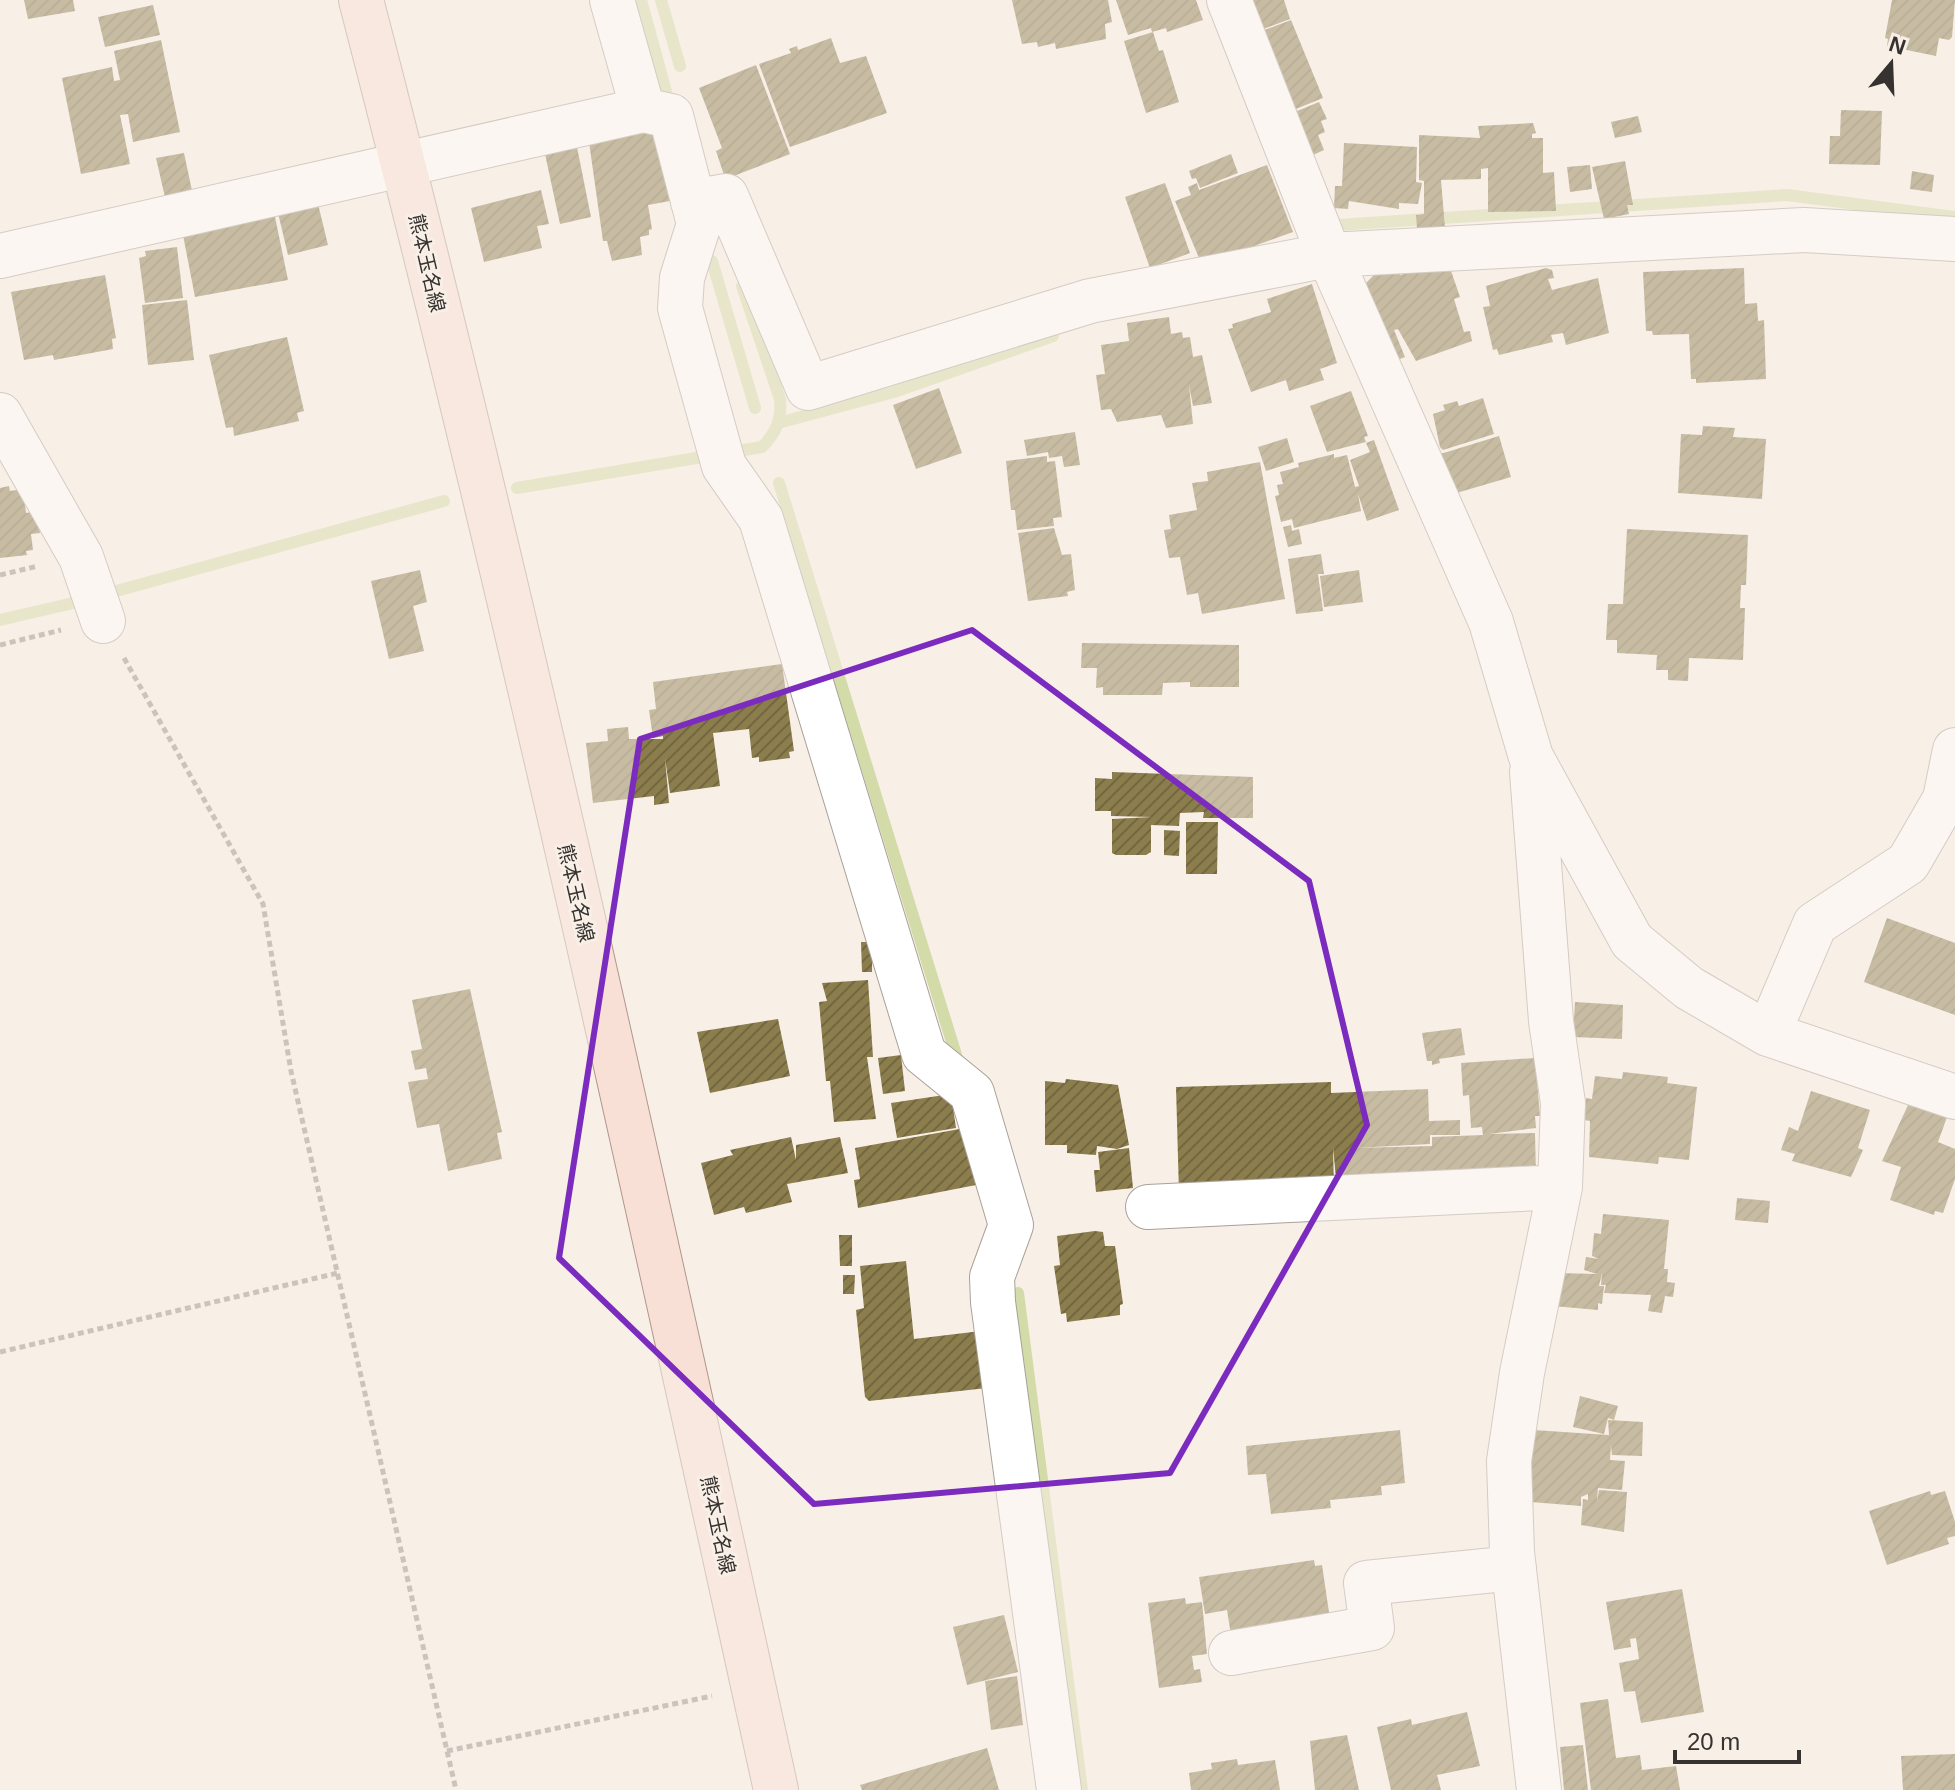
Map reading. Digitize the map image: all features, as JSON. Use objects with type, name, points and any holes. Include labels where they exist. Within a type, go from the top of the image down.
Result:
[{"type":"main road","name":"熊本玉名線","points":[[361,0],[405,167],[636,1147],[776,1790]]},
{"type":"street","points":[[612,0],[643,110]]},
{"type":"street","points":[[1229,0],[1329,255],[1491,622],[1531,757],[1551,1021],[1563,1103],[1560,1187],[1522,1373],[1509,1461],[1514,1568],[1539,1790]]},
{"type":"street","points":[[0,256],[405,167],[643,110],[671,116],[699,224],[682,278],[680,308],[719,451],[761,519],[924,1054],[972,1093],[1011,1225],[992,1277],[993,1302],[1059,1790]]},
{"type":"street","points":[[693,202],[726,196],[808,388],[1090,301],[1329,255],[1804,230],[1955,239]]},
{"type":"street","points":[[0,415],[81,557],[97,604]]},
{"type":"street","points":[[1768,1034],[1815,924],[1908,863],[1945,799],[1955,750]]},
{"type":"street","points":[[1531,757],[1632,941],[1689,988],[1768,1034],[1955,1097]]},
{"type":"street","points":[[1148,1207],[1560,1187]]},
{"type":"street","points":[[1231,1653],[1372,1628],[1366,1583],[1514,1568]]},
{"type":"path","points":[[0,645],[97,604],[263,904],[291,1071],[456,1790]]},
{"type":"path","points":[[0,1352],[338,1273]]},
{"type":"path","points":[[447,1751],[753,1687]]},
{"type":"highlighted area","points":[[972,630],[1309,881],[1367,1125],[1170,1473],[814,1504],[559,1258],[640,739]]},
{"type":"building","points":[[24,0],[73,0],[75,11],[28,19]]},
{"type":"building","points":[[1012,0],[1108,0],[1112,22],[1105,24],[1106,39],[1056,49],[1055,43],[1038,47],[1037,42],[1022,44]]},
{"type":"building","points":[[1116,0],[1196,0],[1203,20],[1167,32],[1166,28],[1152,32],[1151,28],[1128,35]]},
{"type":"building","points":[[1240,0],[1284,0],[1290,19],[1253,33]]},
{"type":"building","points":[[1892,0],[1955,0],[1952,37],[1949,40],[1939,38],[1936,56],[1887,46],[1888,39],[1885,38]]},
{"type":"building","points":[[153,5],[160,35],[105,47],[98,17]]},
{"type":"building","points":[[1291,20],[1323,98],[1286,113],[1254,34]]},
{"type":"building","points":[[1153,32],[1159,51],[1163,50],[1179,102],[1146,113],[1124,41]]},
{"type":"building","points":[[831,38],[840,63],[866,56],[887,113],[790,147],[759,64],[791,53],[789,49],[797,46],[798,50]]},
{"type":"building","points":[[161,40],[180,132],[133,142],[128,114],[120,115],[130,164],[81,174],[62,78],[112,67],[114,81],[120,80],[114,51]]},
{"type":"building","points":[[756,65],[790,154],[731,177],[730,174],[724,175],[716,151],[722,148],[699,88]]},
{"type":"building","points":[[1319,102],[1327,119],[1321,121],[1325,132],[1318,135],[1324,150],[1302,160],[1285,116]]},
{"type":"building","points":[[1841,110],[1882,111],[1880,165],[1829,164],[1830,136],[1840,136]]},
{"type":"building","points":[[1638,116],[1642,132],[1615,138],[1611,122]]},
{"type":"building","points":[[1533,123],[1536,133],[1532,134],[1532,138],[1543,138],[1543,173],[1554,172],[1556,211],[1488,212],[1488,168],[1481,169],[1481,179],[1441,180],[1445,228],[1417,229],[1416,215],[1424,214],[1424,181],[1419,180],[1419,135],[1480,138],[1478,126]]},
{"type":"building","points":[[652,130],[654,142],[660,141],[670,201],[648,205],[652,229],[649,235],[640,237],[642,255],[612,261],[607,241],[603,241],[589,142]]},
{"type":"building","points":[[1344,143],[1417,147],[1416,182],[1422,183],[1418,204],[1399,203],[1399,209],[1349,201],[1348,209],[1334,208],[1335,186],[1342,186]]},
{"type":"building","points":[[577,147],[591,217],[560,224],[545,154]]},
{"type":"building","points":[[184,153],[194,200],[167,206],[156,158]]},
{"type":"building","points":[[1231,154],[1238,173],[1200,188],[1196,178],[1192,179],[1189,171]]},
{"type":"building","points":[[1625,161],[1633,205],[1627,205],[1629,214],[1604,219],[1592,167]]},
{"type":"building","points":[[1267,165],[1293,232],[1202,265],[1175,201],[1191,195],[1188,187],[1197,183],[1199,190]]},
{"type":"building","points":[[1590,165],[1592,189],[1570,192],[1567,167]]},
{"type":"building","points":[[1912,171],[1934,175],[1932,192],[1910,189]]},
{"type":"building","points":[[1165,183],[1190,253],[1150,268],[1125,197]]},
{"type":"building","points":[[541,190],[549,224],[537,226],[542,248],[484,262],[471,208]]},
{"type":"building","points":[[318,204],[328,245],[288,255],[278,213]]},
{"type":"building","points":[[274,212],[288,280],[195,297],[183,235]]},
{"type":"building","points":[[177,247],[183,298],[145,303],[139,258],[146,256],[145,251]]},
{"type":"building","points":[[1441,263],[1449,265],[1460,297],[1454,299],[1464,332],[1470,331],[1472,341],[1416,361],[1398,329],[1394,330],[1405,357],[1384,365],[1360,289],[1379,270],[1398,267],[1400,275]]},
{"type":"building","points":[[1546,268],[1552,270],[1554,278],[1548,279],[1552,290],[1598,278],[1609,333],[1566,345],[1563,333],[1551,335],[1553,342],[1499,355],[1497,349],[1493,350],[1483,307],[1490,306],[1486,286]]},
{"type":"building","points":[[1744,268],[1745,304],[1757,303],[1758,321],[1764,320],[1766,379],[1696,383],[1696,379],[1691,379],[1689,334],[1653,335],[1652,331],[1646,331],[1643,272]]},
{"type":"building","points":[[105,275],[116,338],[112,339],[113,349],[54,360],[53,355],[24,360],[11,292]]},
{"type":"building","points":[[1312,284],[1337,363],[1320,369],[1324,380],[1289,391],[1286,380],[1251,392],[1228,329],[1233,328],[1232,324],[1271,312],[1267,299]]},
{"type":"building","points":[[187,300],[194,360],[148,365],[142,305]]},
{"type":"building","points":[[1169,317],[1171,334],[1182,332],[1183,338],[1190,337],[1193,357],[1202,355],[1212,403],[1193,406],[1189,385],[1193,424],[1166,428],[1161,415],[1117,422],[1111,409],[1101,410],[1096,375],[1105,374],[1101,345],[1129,341],[1127,323]]},
{"type":"building","points":[[287,337],[304,411],[297,413],[299,421],[234,436],[233,427],[226,428],[209,355]]},
{"type":"building","points":[[939,388],[962,453],[916,469],[893,405]]},
{"type":"building","points":[[1351,391],[1368,436],[1364,437],[1366,442],[1327,452],[1310,406]]},
{"type":"building","points":[[1483,398],[1494,434],[1443,450],[1433,414],[1445,410],[1443,405],[1457,401],[1459,406]]},
{"type":"building","points":[[1703,426],[1735,428],[1733,437],[1766,439],[1762,499],[1678,493],[1681,434],[1702,435]]},
{"type":"building","points":[[1075,432],[1080,465],[1064,467],[1062,456],[1049,458],[1048,452],[1027,456],[1024,440]]},
{"type":"building","points":[[1499,436],[1511,477],[1436,499],[1424,459]]},
{"type":"building","points":[[1287,438],[1294,462],[1266,471],[1258,447]]},
{"type":"building","points":[[1374,440],[1399,510],[1367,521],[1358,494],[1361,511],[1294,528],[1292,519],[1281,522],[1275,496],[1279,495],[1277,485],[1283,484],[1280,472],[1299,467],[1298,463],[1334,454],[1334,458],[1347,455],[1355,487],[1359,486],[1350,460],[1370,452],[1366,443]]},
{"type":"building","points":[[1047,456],[1047,462],[1055,461],[1062,517],[1053,518],[1054,526],[1017,530],[1015,510],[1011,510],[1006,461]]},
{"type":"building","points":[[1260,462],[1285,599],[1202,614],[1198,593],[1187,595],[1180,557],[1169,558],[1164,530],[1171,529],[1169,515],[1197,510],[1192,483],[1208,481],[1207,472]]},
{"type":"building","points":[[9,486],[10,491],[23,489],[26,513],[37,511],[40,533],[31,534],[33,550],[26,551],[27,555],[0,558],[0,488]]},
{"type":"building","points":[[1291,525],[1292,531],[1299,529],[1302,544],[1288,547],[1283,527]]},
{"type":"building","points":[[1054,528],[1062,555],[1071,554],[1075,590],[1067,592],[1068,596],[1028,601],[1018,533]]},
{"type":"building","points":[[1627,529],[1748,535],[1746,585],[1741,585],[1740,608],[1745,608],[1743,660],[1689,658],[1688,681],[1668,680],[1668,670],[1656,670],[1657,655],[1617,653],[1617,640],[1606,640],[1608,604],[1623,604]]},
{"type":"building","points":[[1321,554],[1324,574],[1318,574],[1323,611],[1296,614],[1288,559]]},
{"type":"building","points":[[420,570],[427,602],[413,606],[424,651],[389,659],[371,581]]},
{"type":"building","points":[[1359,570],[1363,602],[1324,607],[1320,576]]},
{"type":"building","points":[[1082,643],[1239,645],[1239,687],[1190,687],[1190,682],[1163,683],[1162,695],[1103,695],[1103,687],[1096,688],[1097,668],[1081,668]]},
{"type":"building","points":[[782,664],[794,751],[789,752],[790,758],[759,762],[759,757],[752,758],[749,729],[713,733],[720,786],[670,793],[665,758],[669,803],[654,805],[654,796],[593,803],[586,743],[608,741],[607,729],[628,727],[629,739],[663,739],[663,736],[653,738],[649,710],[656,709],[653,682]]},
{"type":"building","points":[[1112,772],[1253,777],[1253,818],[1203,818],[1204,812],[1180,813],[1179,826],[1151,825],[1151,852],[1146,855],[1116,855],[1112,853],[1112,819],[1152,817],[1111,816],[1111,811],[1095,811],[1095,778],[1112,779]]},
{"type":"building","points":[[1186,822],[1218,822],[1217,874],[1186,874]]},
{"type":"building","points":[[1164,830],[1180,831],[1179,856],[1164,855]]},
{"type":"building","points":[[1887,918],[1955,943],[1955,1015],[1864,982]]},
{"type":"building","points":[[861,942],[872,942],[872,972],[862,972]]},
{"type":"building","points":[[868,980],[873,1057],[867,1057],[876,1119],[834,1122],[830,1081],[826,1081],[819,1002],[827,1001],[822,983]]},
{"type":"building","points":[[470,989],[502,1132],[497,1133],[502,1159],[448,1171],[439,1124],[417,1128],[408,1082],[428,1079],[426,1068],[415,1070],[411,1051],[422,1049],[412,1000]]},
{"type":"building","points":[[1575,1002],[1623,1005],[1622,1039],[1573,1037]]},
{"type":"building","points":[[778,1019],[790,1076],[710,1093],[697,1032]]},
{"type":"building","points":[[1461,1028],[1465,1055],[1439,1059],[1440,1063],[1432,1065],[1432,1061],[1427,1061],[1422,1033]]},
{"type":"building","points":[[901,1055],[905,1091],[883,1094],[878,1058]]},
{"type":"building","points":[[1535,1058],[1540,1116],[1535,1116],[1536,1128],[1489,1134],[1535,1133],[1536,1176],[1337,1189],[1333,1147],[1334,1188],[1179,1193],[1176,1087],[1331,1082],[1331,1093],[1428,1089],[1429,1121],[1460,1120],[1460,1135],[1430,1135],[1430,1144],[1355,1148],[1432,1146],[1432,1137],[1483,1135],[1482,1127],[1471,1128],[1469,1095],[1463,1096],[1461,1063]]},
{"type":"building","points":[[1623,1072],[1668,1077],[1667,1083],[1697,1087],[1689,1160],[1659,1157],[1658,1164],[1589,1157],[1590,1121],[1584,1120],[1586,1098],[1592,1099],[1595,1076],[1622,1079]]},
{"type":"building","points":[[1066,1079],[1118,1085],[1129,1145],[1117,1149],[1097,1146],[1096,1155],[1067,1153],[1067,1145],[1045,1145],[1045,1081],[1065,1083]]},
{"type":"building","points":[[1811,1091],[1870,1110],[1858,1148],[1863,1150],[1851,1177],[1792,1161],[1795,1154],[1781,1150],[1789,1127],[1798,1131]]},
{"type":"building","points":[[951,1094],[956,1128],[897,1138],[891,1103]]},
{"type":"building","points":[[1909,1103],[1947,1117],[1938,1142],[1955,1149],[1955,1179],[1943,1213],[1935,1211],[1934,1215],[1890,1200],[1901,1167],[1882,1161]]},
{"type":"building","points":[[965,1128],[976,1185],[858,1208],[854,1180],[860,1179],[855,1148]]},
{"type":"building","points":[[791,1137],[796,1160],[796,1145],[840,1137],[848,1173],[787,1184],[792,1202],[746,1213],[744,1207],[714,1215],[701,1163],[733,1155],[730,1150]]},
{"type":"building","points":[[1129,1148],[1133,1188],[1096,1192],[1094,1170],[1100,1170],[1098,1152]]},
{"type":"building","points":[[1737,1198],[1770,1201],[1768,1223],[1735,1220]]},
{"type":"building","points":[[1603,1214],[1669,1220],[1664,1269],[1668,1269],[1667,1282],[1675,1283],[1673,1297],[1665,1296],[1662,1313],[1648,1311],[1651,1295],[1604,1293],[1606,1285],[1601,1285],[1602,1273],[1599,1286],[1604,1286],[1602,1304],[1598,1303],[1598,1310],[1553,1306],[1556,1273],[1597,1274],[1584,1270],[1586,1257],[1599,1259],[1592,1256],[1594,1233],[1601,1234]]},
{"type":"building","points":[[1103,1232],[1105,1246],[1115,1246],[1123,1304],[1120,1305],[1120,1315],[1067,1322],[1066,1313],[1061,1314],[1054,1266],[1060,1265],[1057,1236]]},
{"type":"building","points":[[839,1235],[852,1235],[852,1266],[840,1266]]},
{"type":"building","points":[[906,1261],[914,1339],[981,1331],[987,1388],[869,1401],[865,1397],[856,1310],[864,1308],[860,1266]]},
{"type":"building","points":[[843,1275],[855,1275],[854,1294],[843,1294]]},
{"type":"building","points":[[1580,1396],[1618,1406],[1614,1420],[1608,1418],[1604,1434],[1573,1427]]},
{"type":"building","points":[[1608,1420],[1643,1422],[1642,1456],[1612,1455],[1611,1445],[1610,1460],[1625,1461],[1622,1490],[1598,1488],[1597,1502],[1599,1490],[1627,1492],[1624,1532],[1581,1525],[1583,1499],[1588,1500],[1588,1494],[1581,1497],[1581,1506],[1531,1502],[1528,1494],[1533,1430],[1609,1435]]},
{"type":"building","points":[[1400,1430],[1405,1483],[1381,1486],[1382,1495],[1330,1500],[1331,1508],[1271,1514],[1266,1474],[1248,1475],[1246,1446]]},
{"type":"building","points":[[1930,1491],[1931,1495],[1945,1491],[1955,1522],[1955,1536],[1947,1538],[1949,1544],[1887,1565],[1869,1511]]},
{"type":"building","points":[[1314,1560],[1315,1566],[1322,1565],[1330,1619],[1231,1635],[1227,1610],[1205,1614],[1199,1577]]},
{"type":"building","points":[[1682,1589],[1704,1712],[1641,1723],[1635,1691],[1624,1692],[1619,1663],[1639,1659],[1636,1638],[1630,1639],[1631,1647],[1614,1650],[1606,1602]]},
{"type":"building","points":[[1185,1598],[1186,1604],[1202,1602],[1207,1654],[1192,1656],[1194,1670],[1200,1669],[1202,1682],[1159,1688],[1148,1603]]},
{"type":"building","points":[[1004,1615],[1018,1672],[967,1685],[953,1627]]},
{"type":"building","points":[[1017,1676],[1023,1725],[991,1730],[985,1681]]},
{"type":"building","points":[[1608,1699],[1616,1758],[1640,1755],[1642,1770],[1676,1766],[1680,1790],[1591,1790],[1580,1703]]},
{"type":"building","points":[[1467,1712],[1480,1766],[1437,1775],[1441,1790],[1391,1790],[1377,1727],[1411,1719],[1412,1725]]},
{"type":"building","points":[[1347,1735],[1359,1790],[1315,1790],[1310,1741]]},
{"type":"building","points":[[1583,1745],[1588,1790],[1564,1790],[1560,1747]]},
{"type":"building","points":[[987,1748],[999,1790],[862,1790],[860,1785]]},
{"type":"building","points":[[1955,1754],[1955,1790],[1903,1790],[1901,1756]]},
{"type":"building","points":[[1237,1759],[1238,1765],[1275,1760],[1280,1790],[1191,1790],[1189,1773],[1212,1769],[1211,1763]]},
{"type":"waterway","points":[[641,0],[666,91]]},
{"type":"waterway","points":[[661,0],[680,66]]},
{"type":"waterway","points":[[1338,225],[1787,195],[1955,217]]},
{"type":"waterway","points":[[712,261],[755,408]]},
{"type":"waterway","points":[[517,488],[762,447],[777,425],[780,399],[742,286]]},
{"type":"waterway","points":[[778,423],[894,392],[1053,336]]},
{"type":"waterway","points":[[779,483],[957,1058]]},
{"type":"waterway","points":[[0,620],[69,604],[444,501]]},
{"type":"waterway","points":[[1018,1293],[1082,1790]]}]
